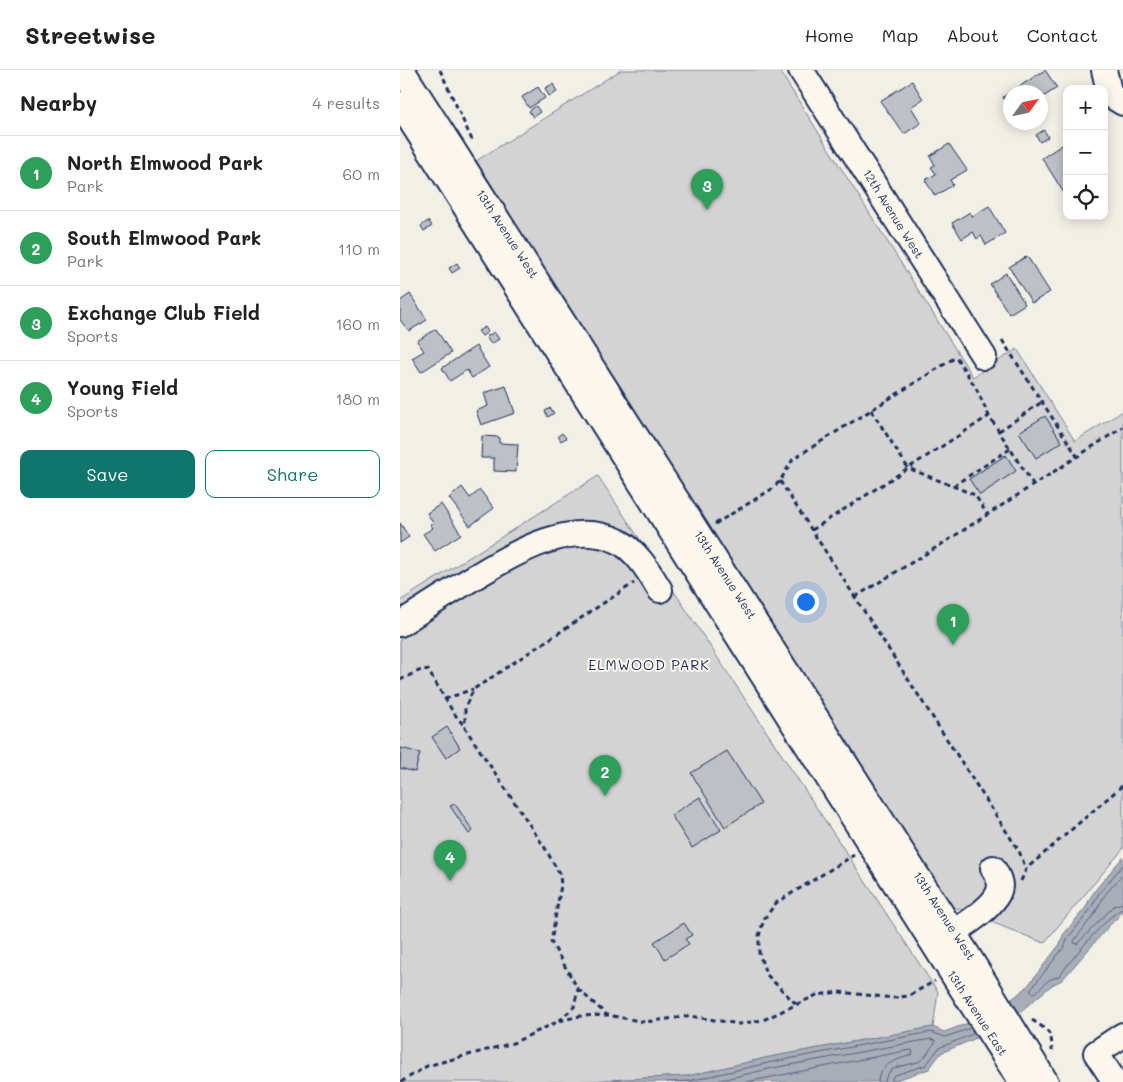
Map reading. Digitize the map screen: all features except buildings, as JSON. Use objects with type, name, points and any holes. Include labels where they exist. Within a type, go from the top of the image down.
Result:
[{"type":"street","name":"13th Avenue West","points":[[402,70],[954,932],[1046,1082]]},
{"type":"street","name":"12th Avenue West","points":[[801,70],[984,357]]},
{"type":"street","points":[[1104,70],[1110,95],[1123,103]]},
{"type":"street","name":"13th Avenue West","points":[[400,104],[933,945]]},
{"type":"street","points":[[400,624],[501,562],[539,543],[568,535],[593,534],[618,542],[635,555],[647,569],[660,590]]},
{"type":"street","points":[[933,945],[984,911],[998,896],[1000,886],[993,868]]},
{"type":"street","name":"13th Avenue East","points":[[933,945],[1021,1082]]},
{"type":"street","points":[[1115,1082],[1096,1053],[1123,1035]]},
{"type":"path","points":[[1002,340],[1077,456]]},
{"type":"path","points":[[715,524],[772,490],[780,481],[793,459],[956,356],[976,388],[989,416],[1033,484]]},
{"type":"path","points":[[999,431],[1042,402]]},
{"type":"path","points":[[871,410],[908,468],[975,495],[987,514]]},
{"type":"path","points":[[812,530],[989,416]]},
{"type":"path","points":[[855,597],[1123,427]]},
{"type":"path","points":[[952,486],[1010,449]]},
{"type":"path","points":[[780,481],[1018,851],[1026,868]]},
{"type":"path","points":[[445,699],[474,689],[638,580],[647,569]]},
{"type":"path","points":[[400,680],[422,669],[428,670],[445,699],[545,848],[560,875],[561,885],[551,942],[578,989],[607,1015]]},
{"type":"path","points":[[465,728],[464,707],[474,689]]},
{"type":"path","points":[[1020,883],[1026,868],[1123,785]]},
{"type":"path","points":[[796,1004],[766,974],[759,954],[759,936],[764,919],[776,903],[861,850]]},
{"type":"path","points":[[401,1082],[427,1066],[513,1043],[559,1021],[580,1016],[607,1015],[645,1022],[690,1016],[739,1024],[762,1020],[817,994],[839,992],[892,998],[908,996],[942,977]]},
{"type":"path","points":[[559,1021],[574,1007],[578,989]]},
{"type":"shaded area","points":[[621,70],[779,70],[973,377],[1017,349],[1075,441],[1123,411],[1123,849],[1044,943],[946,904],[476,161]]},
{"type":"shaded area","points":[[598,476],[938,992],[933,1027],[770,1057],[688,1076],[569,1082],[400,1082],[400,601]]},
{"type":"water","points":[[1123,857],[1123,912],[1062,980],[1052,985],[1002,1027],[941,1053],[929,1069],[890,1082],[569,1082],[688,1076],[770,1057],[933,1027],[944,1032],[993,1014],[1026,988],[1060,944],[1063,935],[1086,907],[1096,889]]},
{"type":"place","name":"Exchange Club Field","points":[[707,210]]},
{"type":"place","name":"North Elmwood Park","points":[[953,645]]},
{"type":"place","name":"South Elmwood Park","points":[[605,796]]},
{"type":"place","name":"Young Field","points":[[450,881]]},
{"type":"district","name":"ELMWOOD PARK","points":[[649,665]]}]
